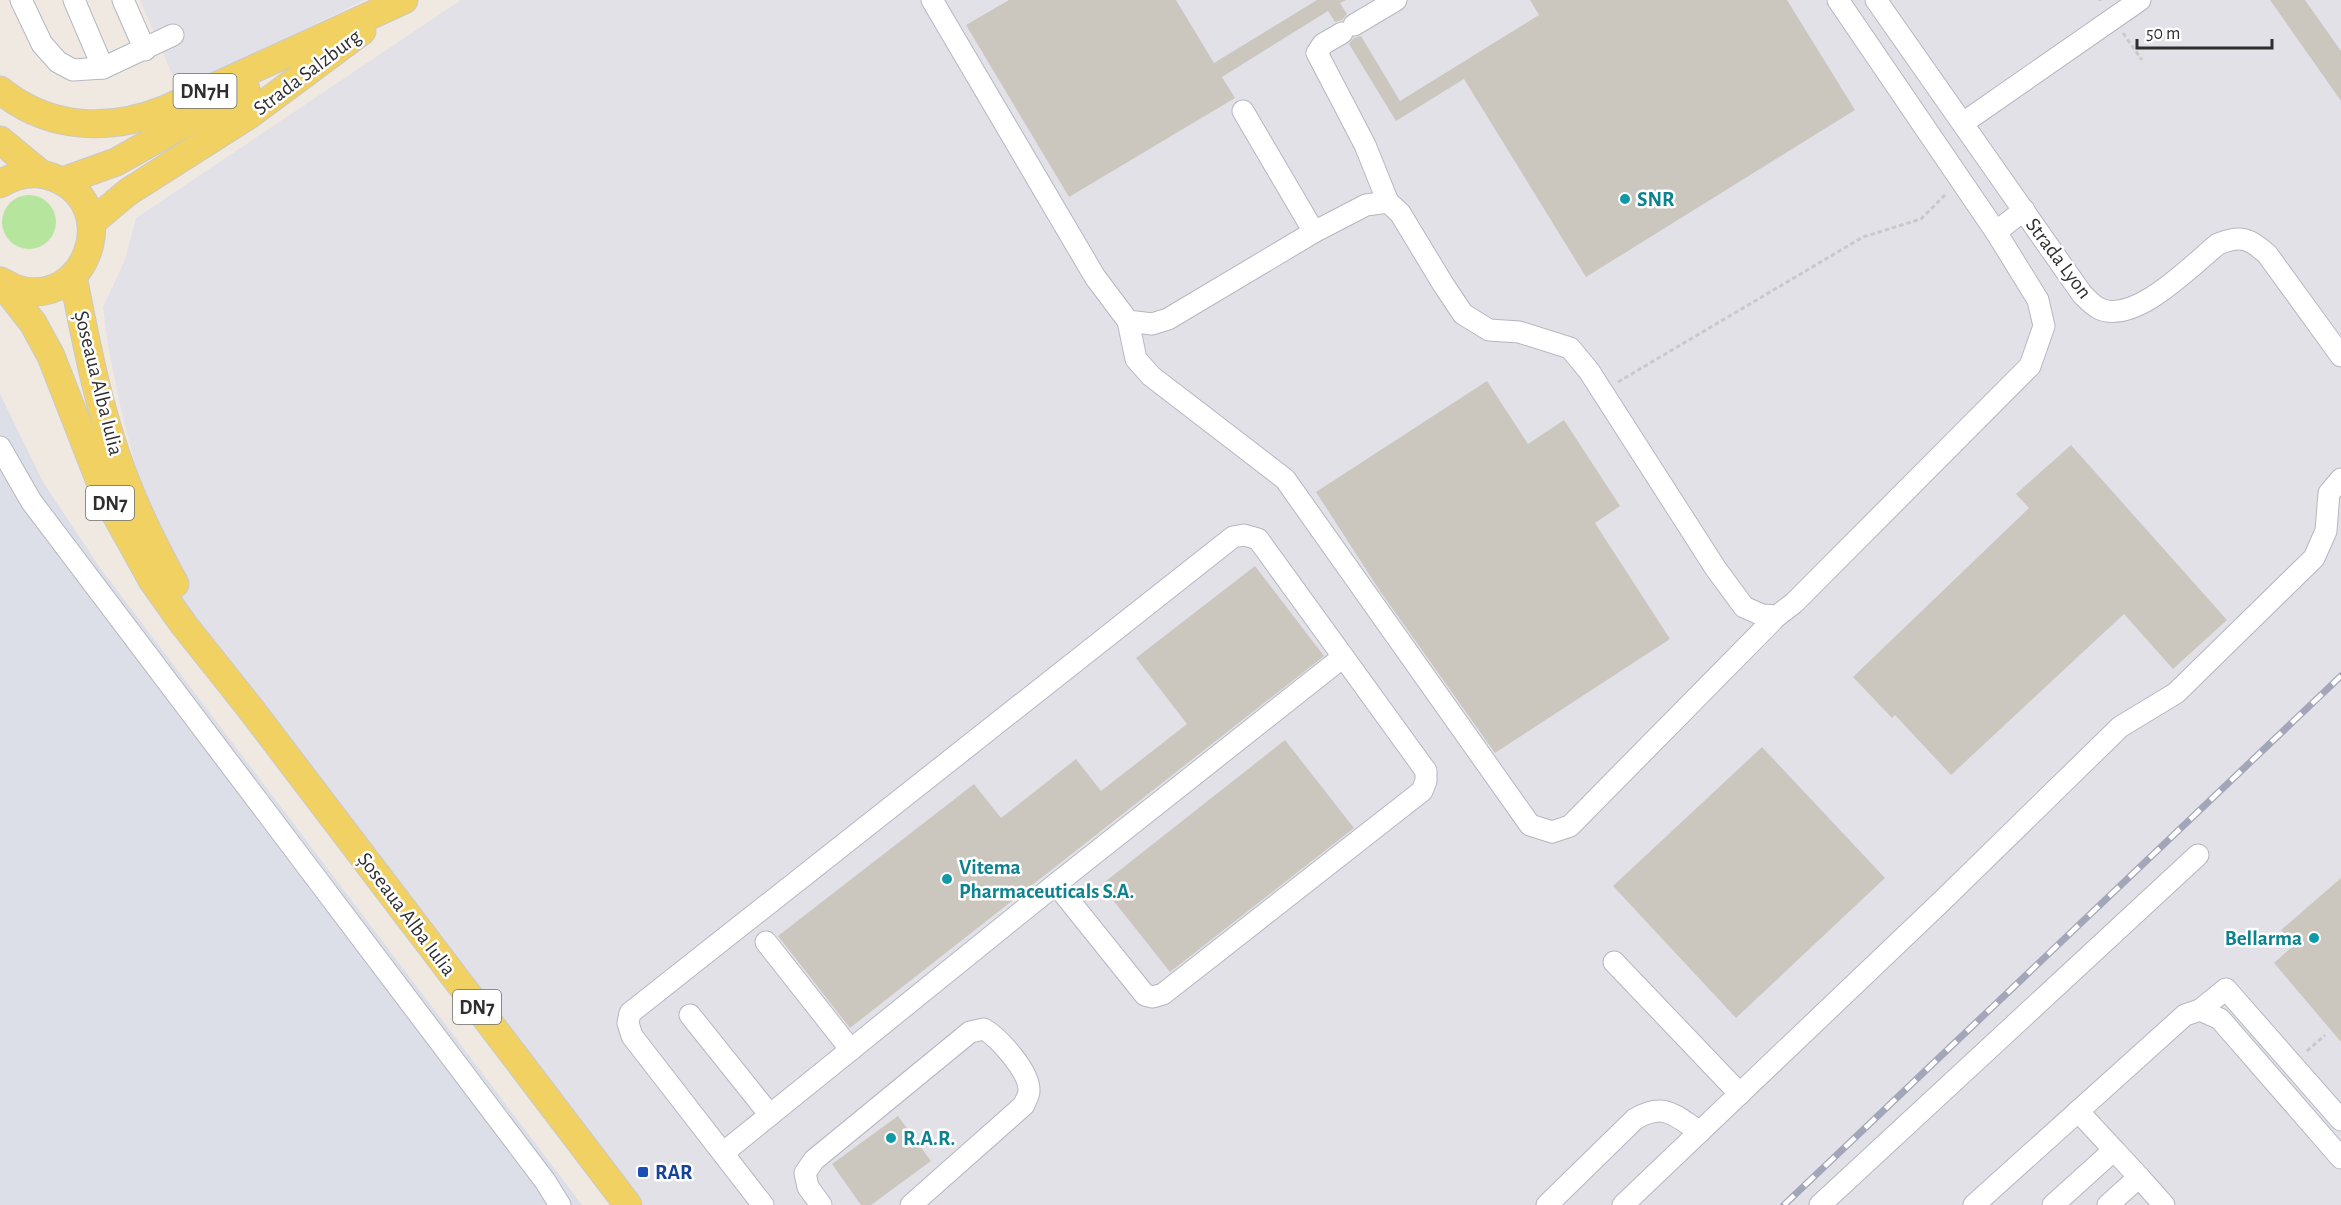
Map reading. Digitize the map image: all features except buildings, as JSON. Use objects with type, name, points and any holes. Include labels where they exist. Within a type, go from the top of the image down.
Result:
[{"type":"main road","name":"DN7H","points":[[0,90],[11,99],[36,112],[56,118],[96,125],[120,123],[166,109],[404,0]]},
{"type":"main road","name":"Strada Salzburg","points":[[0,184],[10,178],[25,174],[51,177],[97,171],[142,149],[404,0]]},
{"type":"main road","name":"Strada Salzburg","points":[[91,223],[128,192],[249,115],[404,0]]},
{"type":"main road","points":[[0,140],[79,195],[85,204],[91,223],[92,238],[89,252],[73,276]]},
{"type":"main road","name":"DN7","points":[[0,281],[17,289],[37,291],[56,287],[73,276]]},
{"type":"main road","name":"Șoseaua Alba Iulia","points":[[73,276],[97,387],[129,490],[157,552],[183,599],[236,680],[250,708]]},
{"type":"main road","name":"Șoseaua Alba Iulia","points":[[0,281],[33,323],[51,356],[106,497],[152,580],[184,626],[250,708],[628,1205]]},
{"type":"street","points":[[21,0],[42,44],[58,62],[73,70],[103,68],[173,35]]},
{"type":"street","points":[[74,0],[103,68]]},
{"type":"street","points":[[123,0],[145,50]]},
{"type":"street","points":[[932,0],[1095,277],[1128,321],[1136,359],[1150,376],[1285,479],[1530,825],[1552,832],[1570,826],[1777,616],[1794,603],[2030,366],[2044,326],[2038,300],[1996,232],[1838,0]]},
{"type":"street","points":[[1396,0],[1323,44],[1317,53],[1365,145],[1388,202],[1400,213],[1463,314],[1490,330],[1519,332],[1570,348],[1602,391],[1716,569],[1744,608],[1762,615],[1777,616]]},
{"type":"street","name":"Strada Lyon","points":[[1876,0],[2082,294],[2098,309],[2114,312],[2145,303],[2218,244],[2230,239],[2242,238],[2256,244],[2267,254],[2341,356]]},
{"type":"street","points":[[1963,123],[2140,0]]},
{"type":"street","points":[[1243,111],[1314,232]]},
{"type":"street","points":[[1128,321],[1152,324],[1168,319],[1314,232],[1366,205],[1388,202]]},
{"type":"street","points":[[1996,232],[2024,210]]},
{"type":"street","points":[[0,447],[31,501],[545,1181],[560,1205]]},
{"type":"street","points":[[1623,1205],[1943,900],[2120,727],[2176,693],[2314,558],[2326,531],[2329,493],[2341,479]]},
{"type":"street","points":[[764,1205],[633,1036],[628,1023],[630,1013],[1233,537],[1244,536],[1258,539],[1426,771],[1426,781],[1422,791],[1163,994],[1153,997],[1145,995],[1056,884]]},
{"type":"street","points":[[723,1153],[1056,884],[1343,657]]},
{"type":"street","points":[[1821,1205],[2199,855]]},
{"type":"street","points":[[766,942],[851,1050]]},
{"type":"street","points":[[1614,962],[1740,1094]]},
{"type":"street","points":[[1974,1205],[2185,1015],[2200,1010],[2226,989],[2341,1120]]},
{"type":"street","points":[[2200,1010],[2220,1019],[2341,1158]]},
{"type":"street","points":[[690,1015],[770,1115]]},
{"type":"street","points":[[821,1205],[808,1187],[805,1173],[814,1160],[970,1032],[984,1029],[996,1036],[1025,1077],[1029,1091],[1024,1105],[911,1205]]},
{"type":"street","points":[[1547,1205],[1635,1119],[1650,1110],[1666,1110],[1700,1132]]},
{"type":"street","points":[[2078,1111],[2164,1205]]},
{"type":"street","points":[[2053,1205],[2114,1150]]},
{"type":"street","points":[[2108,1205],[2139,1177]]},
{"type":"path","points":[[2119,27],[2142,60]]},
{"type":"path","points":[[1602,391],[1863,237],[1921,219],[1960,180]]},
{"type":"path","points":[[2293,1065],[2325,1035]]},
{"type":"shaded area","points":[[140,0],[365,0],[179,90]]},
{"type":"shaded area","points":[[461,0],[2341,0],[2341,1205],[640,1205],[236,680],[183,599],[157,552],[120,405],[108,345],[103,307],[125,260],[136,218]]},
{"type":"shaded area","points":[[0,394],[43,482],[98,565],[582,1205],[0,1205]]},
{"type":"green space","points":[[24,195],[34,195],[44,199],[52,207],[56,222],[52,237],[44,245],[34,249],[24,249],[14,245],[6,237],[2,227],[2,217],[6,207],[14,199]]},
{"type":"railway","points":[[1784,1205],[2341,676]]},
{"type":"place","name":"SNR","points":[[1625,199]]},
{"type":"place","name":"Vitema Pharmaceuticals S.A.","points":[[947,879]]},
{"type":"place","name":"Bellarma","points":[[2314,938]]},
{"type":"place","name":"R.A.R.","points":[[891,1138]]},
{"type":"place","name":"RAR","points":[[643,1172]]}]
